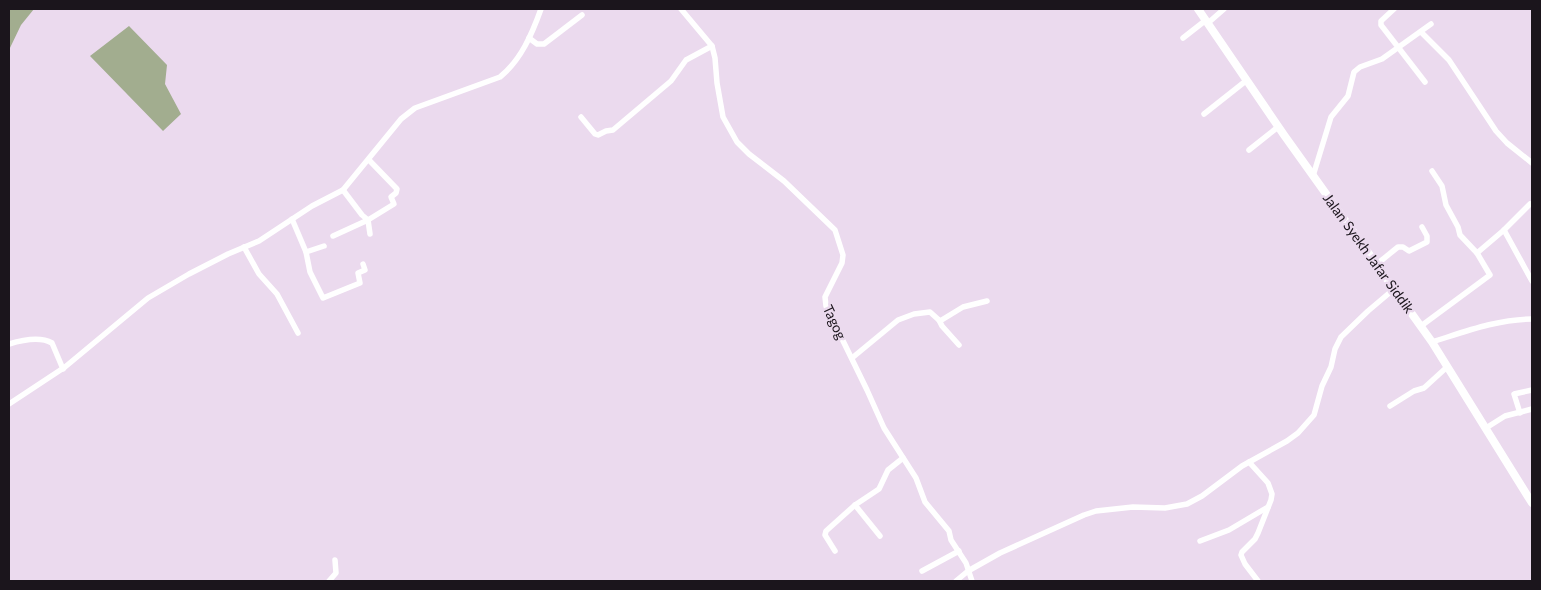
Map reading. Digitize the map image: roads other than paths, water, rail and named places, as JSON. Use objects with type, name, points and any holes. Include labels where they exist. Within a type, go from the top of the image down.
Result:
[{"type":"main road","name":"Jalan Syekh Jafar Siddik","points":[[1198,9],[1313,176],[1432,342],[1532,503]]},
{"type":"street","points":[[9,404],[64,369],[148,298],[189,274],[259,241],[312,206],[343,190],[369,160],[382,140],[401,119],[415,108],[500,77],[515,62],[529,38],[541,9]]},
{"type":"street","points":[[581,117],[591,130],[598,135],[606,130],[613,130],[668,84],[686,60],[712,46],[681,9]]},
{"type":"street","points":[[1183,38],[1224,9]]},
{"type":"street","points":[[1394,9],[1380,23],[1425,82]]},
{"type":"street","points":[[529,38],[536,44],[544,44],[582,15]]},
{"type":"street","points":[[1313,176],[1331,117],[1348,96],[1354,72],[1360,67],[1382,59],[1431,24]]},
{"type":"street","points":[[1421,32],[1449,60],[1496,131],[1507,143],[1532,163]]},
{"type":"street","name":"Tagog","points":[[712,46],[723,117],[737,142],[749,154],[790,186],[835,230],[843,255],[842,263],[825,297],[827,309],[884,428],[916,478],[925,502],[949,531],[951,540],[959,551],[972,581]]},
{"type":"street","points":[[1204,114],[1246,80]]},
{"type":"street","points":[[1249,150],[1278,126]]},
{"type":"street","points":[[333,236],[368,220],[394,204],[391,197],[397,191],[396,187],[369,160]]},
{"type":"street","points":[[1421,326],[1490,275],[1477,253],[1460,234],[1446,205],[1442,186],[1432,171]]},
{"type":"street","points":[[343,190],[368,220],[370,234]]},
{"type":"street","points":[[1477,253],[1530,204]]},
{"type":"street","points":[[292,219],[306,252],[308,266],[323,298],[360,283],[358,273],[365,270],[363,264]]},
{"type":"street","points":[[1377,264],[1398,247],[1409,251],[1427,242],[1428,239],[1422,227]]},
{"type":"street","points":[[1504,230],[1532,281]]},
{"type":"street","points":[[306,252],[324,246]]},
{"type":"street","points":[[244,247],[259,274],[281,300],[298,333]]},
{"type":"street","points":[[956,581],[968,571],[1000,553],[1096,511],[1132,507],[1164,508],[1187,504],[1202,496],[1249,462],[1287,441],[1309,423],[1319,402],[1322,386],[1341,337],[1394,289]]},
{"type":"street","points":[[939,320],[962,307],[987,301]]},
{"type":"street","points":[[852,358],[904,316],[930,312],[959,345]]},
{"type":"street","points":[[1432,342],[1510,320],[1532,319]]},
{"type":"street","points":[[9,344],[28,340],[51,342],[64,369]]},
{"type":"street","points":[[1390,406],[1414,391],[1424,388],[1447,367]]},
{"type":"street","points":[[1520,413],[1514,394],[1532,390]]},
{"type":"street","points":[[1486,428],[1506,416],[1532,408]]},
{"type":"street","points":[[835,551],[825,533],[855,505],[879,489],[888,470],[903,458]]},
{"type":"street","points":[[1249,462],[1261,473],[1271,490],[1271,500],[1256,538],[1244,548],[1241,555],[1245,564],[1258,581]]},
{"type":"street","points":[[855,505],[880,536]]},
{"type":"street","points":[[1200,541],[1229,530],[1268,507]]},
{"type":"street","points":[[922,571],[959,551]]},
{"type":"street","points":[[329,581],[336,573],[335,560]]}]
